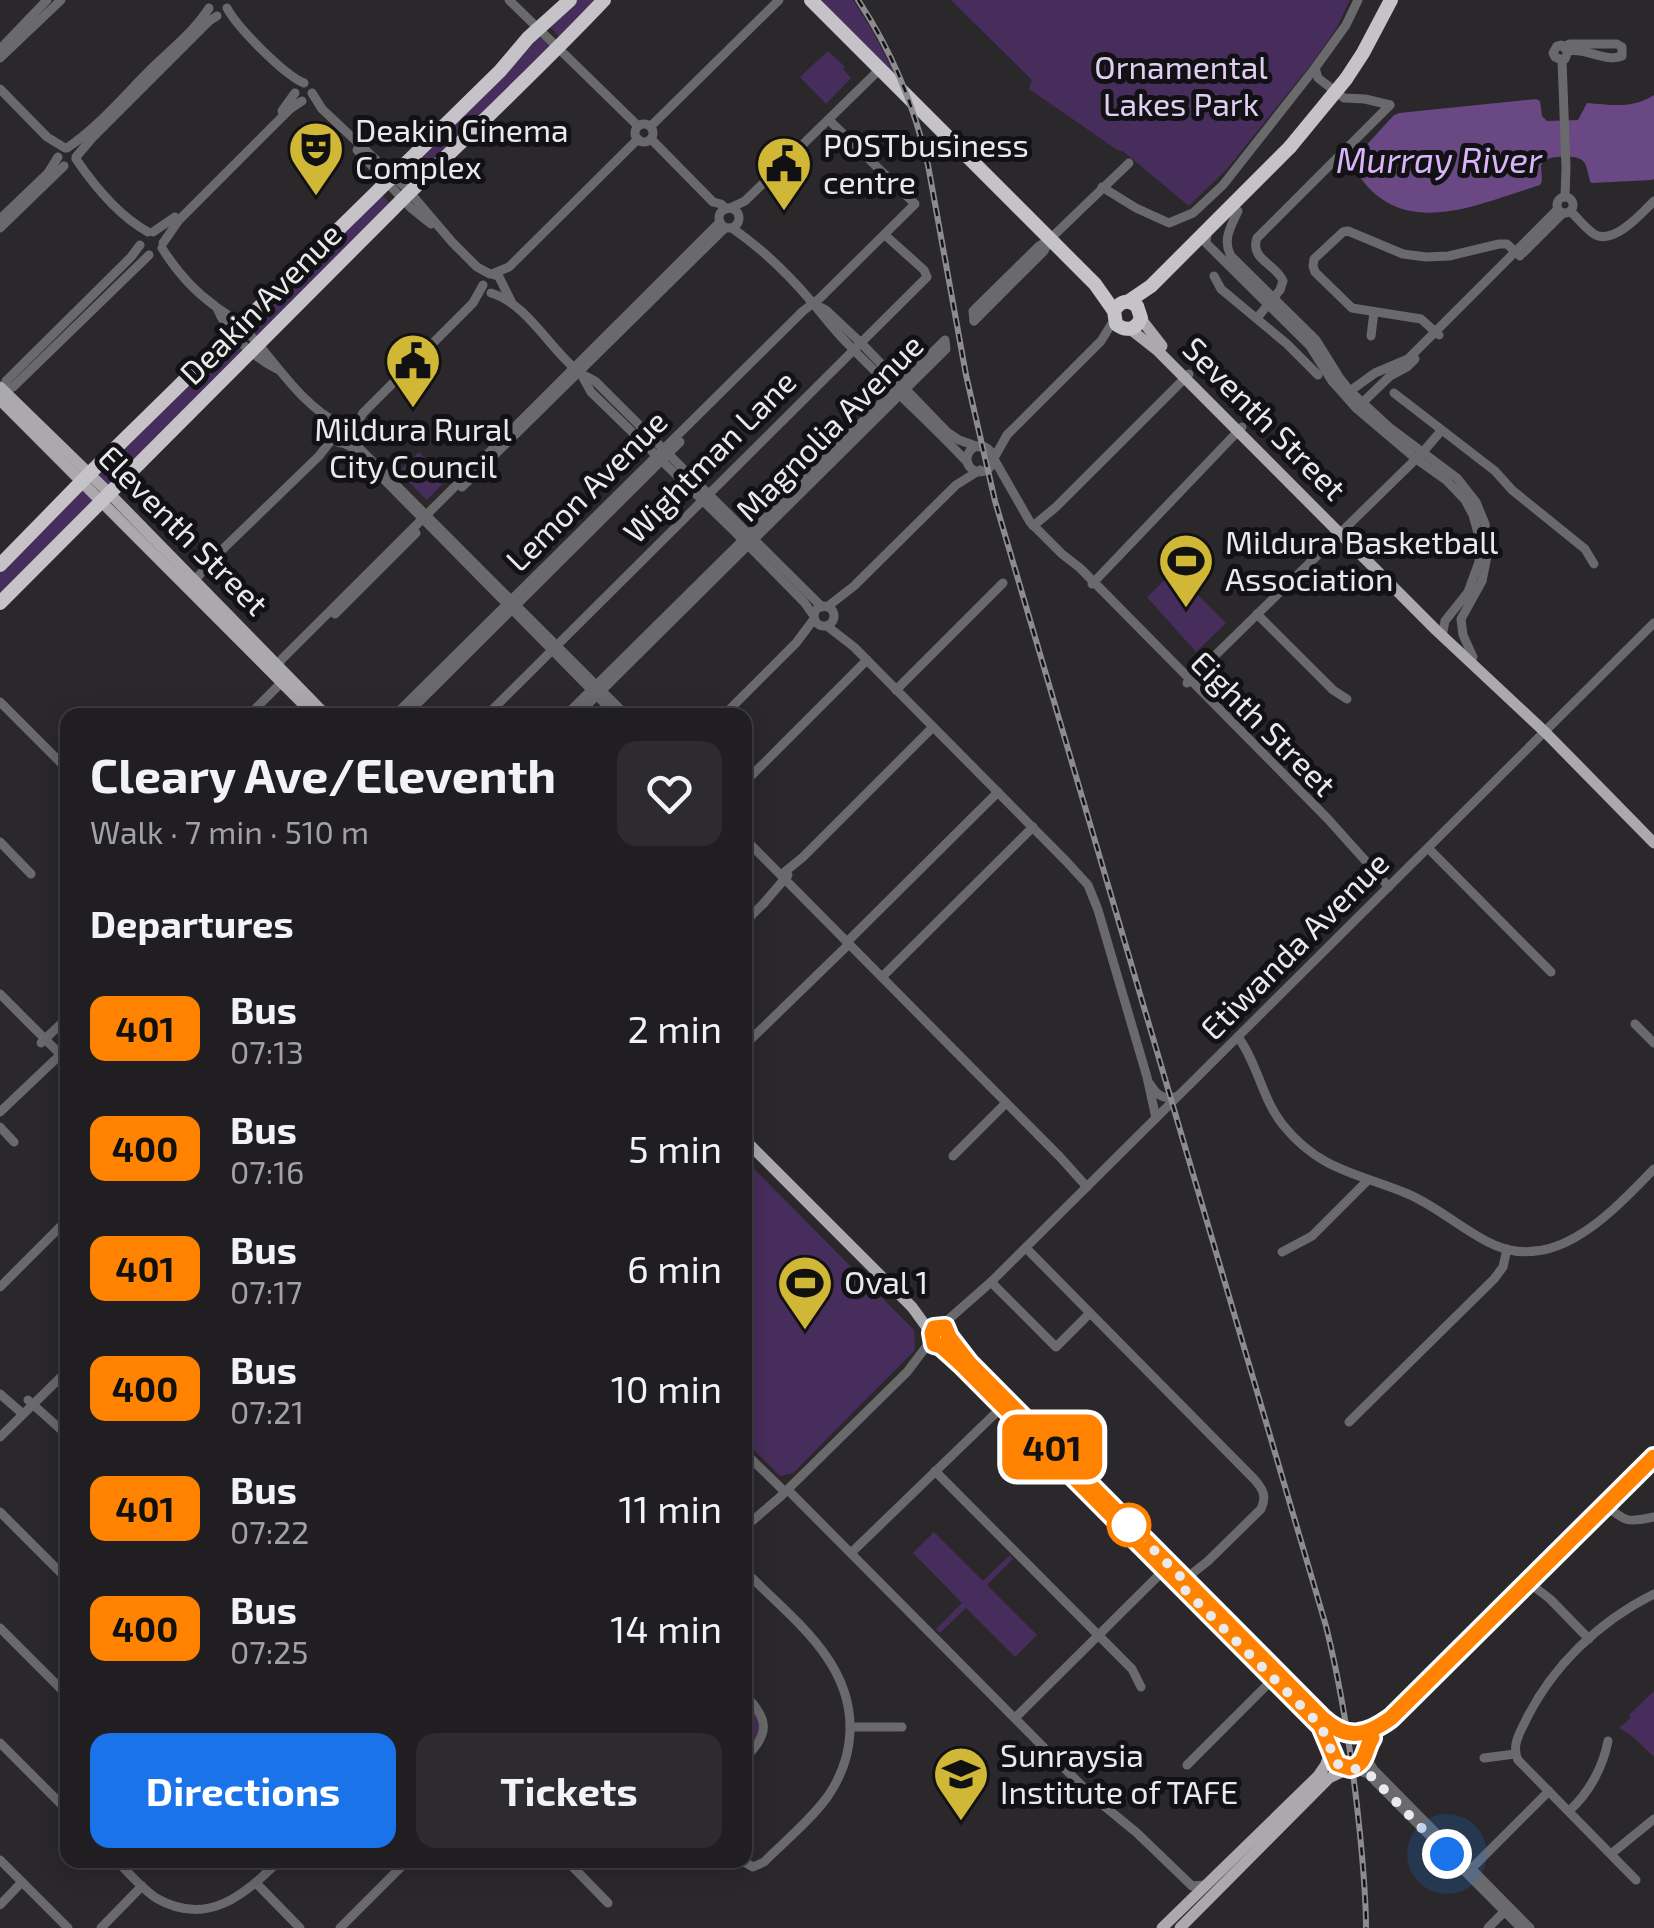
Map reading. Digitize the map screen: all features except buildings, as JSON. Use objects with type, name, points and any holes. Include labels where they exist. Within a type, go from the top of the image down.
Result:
[{"type":"highway","name":"Deakin Avenue","points":[[0,565],[570,0]]},
{"type":"highway","name":"Deakin Avenue","points":[[0,603],[604,0]]},
{"type":"highway","name":"Seventh Street","points":[[811,0],[1127,316]]},
{"type":"highway","points":[[1127,316],[1151,286],[1270,169],[1346,79],[1391,0]]},
{"type":"highway","points":[[1127,316],[1206,243],[1265,180],[1270,169]]},
{"type":"main road","name":"Seventh Street","points":[[1127,316],[1156,340],[1442,633],[1545,732]]},
{"type":"main road","name":"Eleventh Street","points":[[1,393],[318,708]]},
{"type":"main road","name":"Seventh Street","points":[[1442,633],[1532,712],[1545,732]]},
{"type":"main road","name":"Eleventh Street","points":[[275,669],[307,708]]},
{"type":"main road","points":[[1545,732],[1654,843]]},
{"type":"main road","points":[[752,1147],[1276,1676],[1321,1726],[1337,1764],[1350,1768]]},
{"type":"main road","points":[[1162,1928],[1329,1778],[1362,1761],[1371,1740],[1391,1718],[1654,1457]]},
{"type":"main road","points":[[1276,1676],[1329,1724],[1360,1738],[1366,1751]]},
{"type":"main road","points":[[1180,1928],[1320,1774],[1338,1738],[1372,1730],[1391,1718]]},
{"type":"street","points":[[0,49],[47,0]]},
{"type":"street","points":[[0,58],[60,0]]},
{"type":"street","points":[[512,0],[638,126]]},
{"type":"street","points":[[651,126],[779,0]]},
{"type":"street","points":[[1102,187],[1169,223],[1193,214],[1223,185],[1315,68],[1346,25],[1358,0]]},
{"type":"street","points":[[0,219],[92,138],[219,6],[232,24],[302,94],[322,108],[475,265],[500,277],[516,308]]},
{"type":"street","points":[[1565,52],[1576,49],[1614,59],[1623,52],[1617,44],[1570,44],[1565,52],[1565,197],[1558,201],[1564,211],[1604,238],[1614,235],[1654,201]]},
{"type":"street","points":[[1256,318],[1282,286],[1283,278],[1256,252],[1257,238],[1390,105],[1344,98],[1318,78],[1315,68]]},
{"type":"street","points":[[275,669],[880,69]]},
{"type":"street","points":[[0,90],[146,237],[161,237],[157,250]]},
{"type":"street","points":[[1,393],[6,381],[131,258],[146,237],[166,226],[302,94]]},
{"type":"street","points":[[1,393],[12,388],[157,250],[179,220],[302,94]]},
{"type":"street","name":"Lemon Avenue","points":[[413,708],[916,204],[829,120]]},
{"type":"street","points":[[638,126],[651,126],[651,139],[638,139],[638,126]]},
{"type":"street","points":[[487,289],[497,291],[509,267],[638,139]]},
{"type":"street","points":[[651,139],[814,304],[820,316],[900,389],[974,470],[981,470]]},
{"type":"street","points":[[0,228],[67,157]]},
{"type":"street","points":[[1003,286],[1039,246],[1129,163]]},
{"type":"street","points":[[1238,210],[1228,235],[1228,250],[1310,346],[1332,381],[1446,480],[1473,515],[1478,562],[1472,584],[1447,617],[1442,633]]},
{"type":"street","points":[[1348,394],[1375,372],[1408,359],[1564,211]]},
{"type":"street","points":[[1210,227],[1206,243],[1270,302]]},
{"type":"street","points":[[1438,333],[1421,319],[1351,308],[1314,269],[1313,262],[1343,232],[1354,232],[1403,254],[1426,257],[1499,244],[1508,244],[1518,254]]},
{"type":"street","name":"Wightman Lane","points":[[493,708],[926,277],[924,270],[886,234]]},
{"type":"street","points":[[146,237],[143,251],[157,250],[217,308],[229,314],[262,361],[278,370],[315,406],[618,708]]},
{"type":"street","points":[[475,265],[487,289],[516,308],[577,370],[594,380],[804,602],[824,617],[1080,875],[1093,896],[1152,1088],[1161,1096],[1180,1095]]},
{"type":"street","points":[[487,289],[484,278],[509,267]]},
{"type":"street","points":[[1214,276],[1221,289],[1318,375]]},
{"type":"street","points":[[191,584],[487,289]]},
{"type":"street","points":[[1371,336],[1374,312]]},
{"type":"street","points":[[731,708],[956,485],[991,466],[1006,435],[1127,316]]},
{"type":"street","points":[[1360,406],[1388,378],[1410,365],[1438,333]]},
{"type":"street","name":"Magnolia Avenue","points":[[579,708],[936,353]]},
{"type":"street","points":[[1035,527],[1187,376]]},
{"type":"street","points":[[1394,393],[1495,471],[1509,488],[1586,549],[1594,564]]},
{"type":"street","points":[[937,427],[992,452],[994,458]]},
{"type":"street","points":[[1090,582],[1242,431]]},
{"type":"street","points":[[1188,682],[1441,431]]},
{"type":"street","points":[[956,485],[969,453],[1006,435]]},
{"type":"street","points":[[1418,455],[1464,486],[1485,524],[1486,570],[1461,619],[1473,657]]},
{"type":"street","name":"Eighth Street","points":[[994,458],[1035,527],[1392,884]]},
{"type":"street","name":"Eighth Street","points":[[981,470],[996,474],[1007,484]]},
{"type":"street","points":[[896,690],[1002,584]]},
{"type":"street","name":"Lemon Avenue","points":[[402,708],[512,605]]},
{"type":"street","points":[[1258,614],[1333,690],[1347,699]]},
{"type":"street","name":"Etiwanda Avenue","points":[[752,1520],[906,1372],[970,1303],[1654,623]]},
{"type":"street","points":[[752,775],[867,660]]},
{"type":"street","points":[[256,708],[282,682]]},
{"type":"street","points":[[596,690],[610,708]]},
{"type":"street","points":[[0,702],[60,762]]},
{"type":"street","points":[[752,915],[803,857],[933,727]]},
{"type":"street","points":[[752,1038],[998,792]]},
{"type":"street","points":[[882,977],[1034,828]]},
{"type":"street","points":[[0,842],[32,874]]},
{"type":"street","points":[[752,846],[1089,1185]]},
{"type":"street","points":[[1428,848],[1550,972]]},
{"type":"street","points":[[0,994],[43,1041]]},
{"type":"street","points":[[0,1002],[59,1056],[0,1112]]},
{"type":"street","points":[[1635,1024],[1654,1043]]},
{"type":"street","points":[[43,1041],[60,1025]]},
{"type":"street","points":[[1238,1037],[1266,1098],[1298,1142],[1342,1172],[1426,1203],[1487,1242],[1507,1249],[1543,1250],[1578,1236],[1608,1216],[1654,1169]]},
{"type":"street","points":[[1148,1077],[1156,1118]]},
{"type":"street","points":[[953,1156],[1006,1102]]},
{"type":"street","points":[[0,1128],[14,1142]]},
{"type":"street","points":[[1282,1252],[1312,1236],[1367,1180]]},
{"type":"street","points":[[0,1287],[60,1228]]},
{"type":"street","points":[[1026,1248],[1263,1491],[1261,1509],[1185,1584]]},
{"type":"street","points":[[1349,1422],[1494,1279],[1503,1267],[1507,1249]]},
{"type":"street","points":[[992,1282],[1056,1346],[1090,1313]]},
{"type":"street","points":[[0,1437],[60,1371]]},
{"type":"street","points":[[32,1401],[60,1377]]},
{"type":"street","points":[[0,1394],[19,1414]]},
{"type":"street","points":[[32,1401],[60,1429]]},
{"type":"street","points":[[851,1553],[1003,1403]]},
{"type":"street","points":[[0,1428],[19,1414]]},
{"type":"street","points":[[752,1459],[1082,1785],[1181,1877],[1195,1887],[1206,1885]]},
{"type":"street","points":[[935,1470],[1136,1674],[1141,1687]]},
{"type":"street","points":[[1606,1504],[1625,1520],[1654,1516]]},
{"type":"street","points":[[0,1512],[60,1572]]},
{"type":"street","points":[[1014,1718],[1165,1568]]},
{"type":"street","points":[[752,1578],[832,1663],[844,1688],[850,1727],[842,1769],[822,1803],[764,1862],[752,1866]]},
{"type":"street","points":[[1530,1580],[1589,1639]]},
{"type":"street","points":[[1636,1880],[1515,1754],[1519,1734],[1540,1695],[1564,1663],[1620,1614],[1654,1594]]},
{"type":"street","points":[[0,1628],[60,1688]]},
{"type":"street","points":[[1187,1766],[1276,1676]]},
{"type":"street","points":[[752,1702],[764,1727],[752,1750]]},
{"type":"street","points":[[850,1727],[902,1727]]},
{"type":"street","points":[[1569,1812],[1591,1785],[1608,1741]]},
{"type":"street","points":[[0,1743],[60,1803]]},
{"type":"street","points":[[1366,1751],[1372,1768],[1469,1871]]},
{"type":"street","points":[[1484,1758],[1515,1754]]},
{"type":"street","points":[[1350,1768],[1367,1772],[1530,1928]]},
{"type":"street","points":[[1469,1871],[1549,1792]]},
{"type":"street","points":[[1611,1854],[1654,1819]]},
{"type":"street","points":[[0,1860],[68,1928]]},
{"type":"street","points":[[124,1868],[156,1898],[196,1911],[229,1904],[272,1868]]},
{"type":"street","points":[[345,1926],[400,1868]]},
{"type":"street","points":[[574,1868],[608,1903]]},
{"type":"street","points":[[0,1904],[22,1882]]},
{"type":"street","points":[[256,1884],[300,1928]]},
{"type":"street","points":[[100,1928],[142,1886]]},
{"type":"street","points":[[1488,1928],[1507,1909]]},
{"type":"street","points":[[1507,1909],[1521,1928]]},
{"type":"green space","points":[[576,0],[598,0],[560,37],[550,27]]},
{"type":"green space","points":[[822,0],[853,0],[892,73],[835,17]]},
{"type":"green space","name":"Ornamental Lakes Park","points":[[951,0],[1350,0],[1313,62],[1227,169],[1189,206],[1124,152],[1029,89],[1032,80]]},
{"type":"green space","points":[[540,37],[550,47],[414,180],[405,172]]},
{"type":"green space","points":[[828,51],[851,78],[826,104],[800,77]]},
{"type":"green space","points":[[382,195],[392,205],[258,337],[248,326]]},
{"type":"green space","points":[[234,338],[246,351],[110,489],[96,474]]},
{"type":"green space","points":[[419,452],[446,480],[427,500],[399,472]]},
{"type":"green space","points":[[81,488],[95,502],[0,597],[0,569]]},
{"type":"green space","name":"Mildura Basketball Association","points":[[1174,571],[1226,623],[1196,652],[1147,597]]},
{"type":"green space","points":[[752,1167],[914,1330],[915,1350],[793,1473],[780,1476],[752,1448]]},
{"type":"green space","points":[[934,1532],[983,1581],[1010,1555],[1013,1559],[987,1585],[1037,1635],[1015,1657],[966,1608],[940,1633],[936,1629],[962,1603],[913,1553]]},
{"type":"green space","points":[[1654,1691],[1654,1757],[1619,1728]]},
{"type":"green space","points":[[752,1710],[759,1727],[752,1744]]},
{"type":"water","name":"Murray River","points":[[1654,95],[1652,180],[1591,183],[1582,160],[1555,157],[1541,165],[1540,185],[1462,209],[1412,211],[1389,204],[1369,188],[1351,162],[1399,113],[1536,99],[1547,121],[1578,120],[1587,103],[1630,104]]},
{"type":"railway","points":[[858,0],[891,59],[922,143],[966,375],[995,501],[1326,1626],[1354,1782],[1366,1928]]},
{"type":"bus line","name":"401","points":[[1372,1738],[1359,1764],[1350,1768],[1337,1764],[1321,1726],[951,1354],[934,1344],[934,1328],[945,1327],[969,1363],[1322,1718],[1348,1734],[1372,1730],[1391,1718],[1654,1457]]},
{"type":"place","name":"Deakin Cinema Complex","points":[[316,198]]},
{"type":"place","name":"POSTbusiness centre","points":[[784,213]]},
{"type":"place","name":"Mildura Rural City Council","points":[[413,410]]},
{"type":"place","name":"Mildura Basketball Association","points":[[1186,610]]},
{"type":"place","name":"Oval 1","points":[[805,1332]]},
{"type":"place","name":"Sunraysia Institute of TAFE","points":[[961,1823]]},
{"type":"route","points":[[1129,1525],[1184,1580],[1182,1587],[1321,1726],[1337,1764],[1367,1772],[1447,1854]]}]
